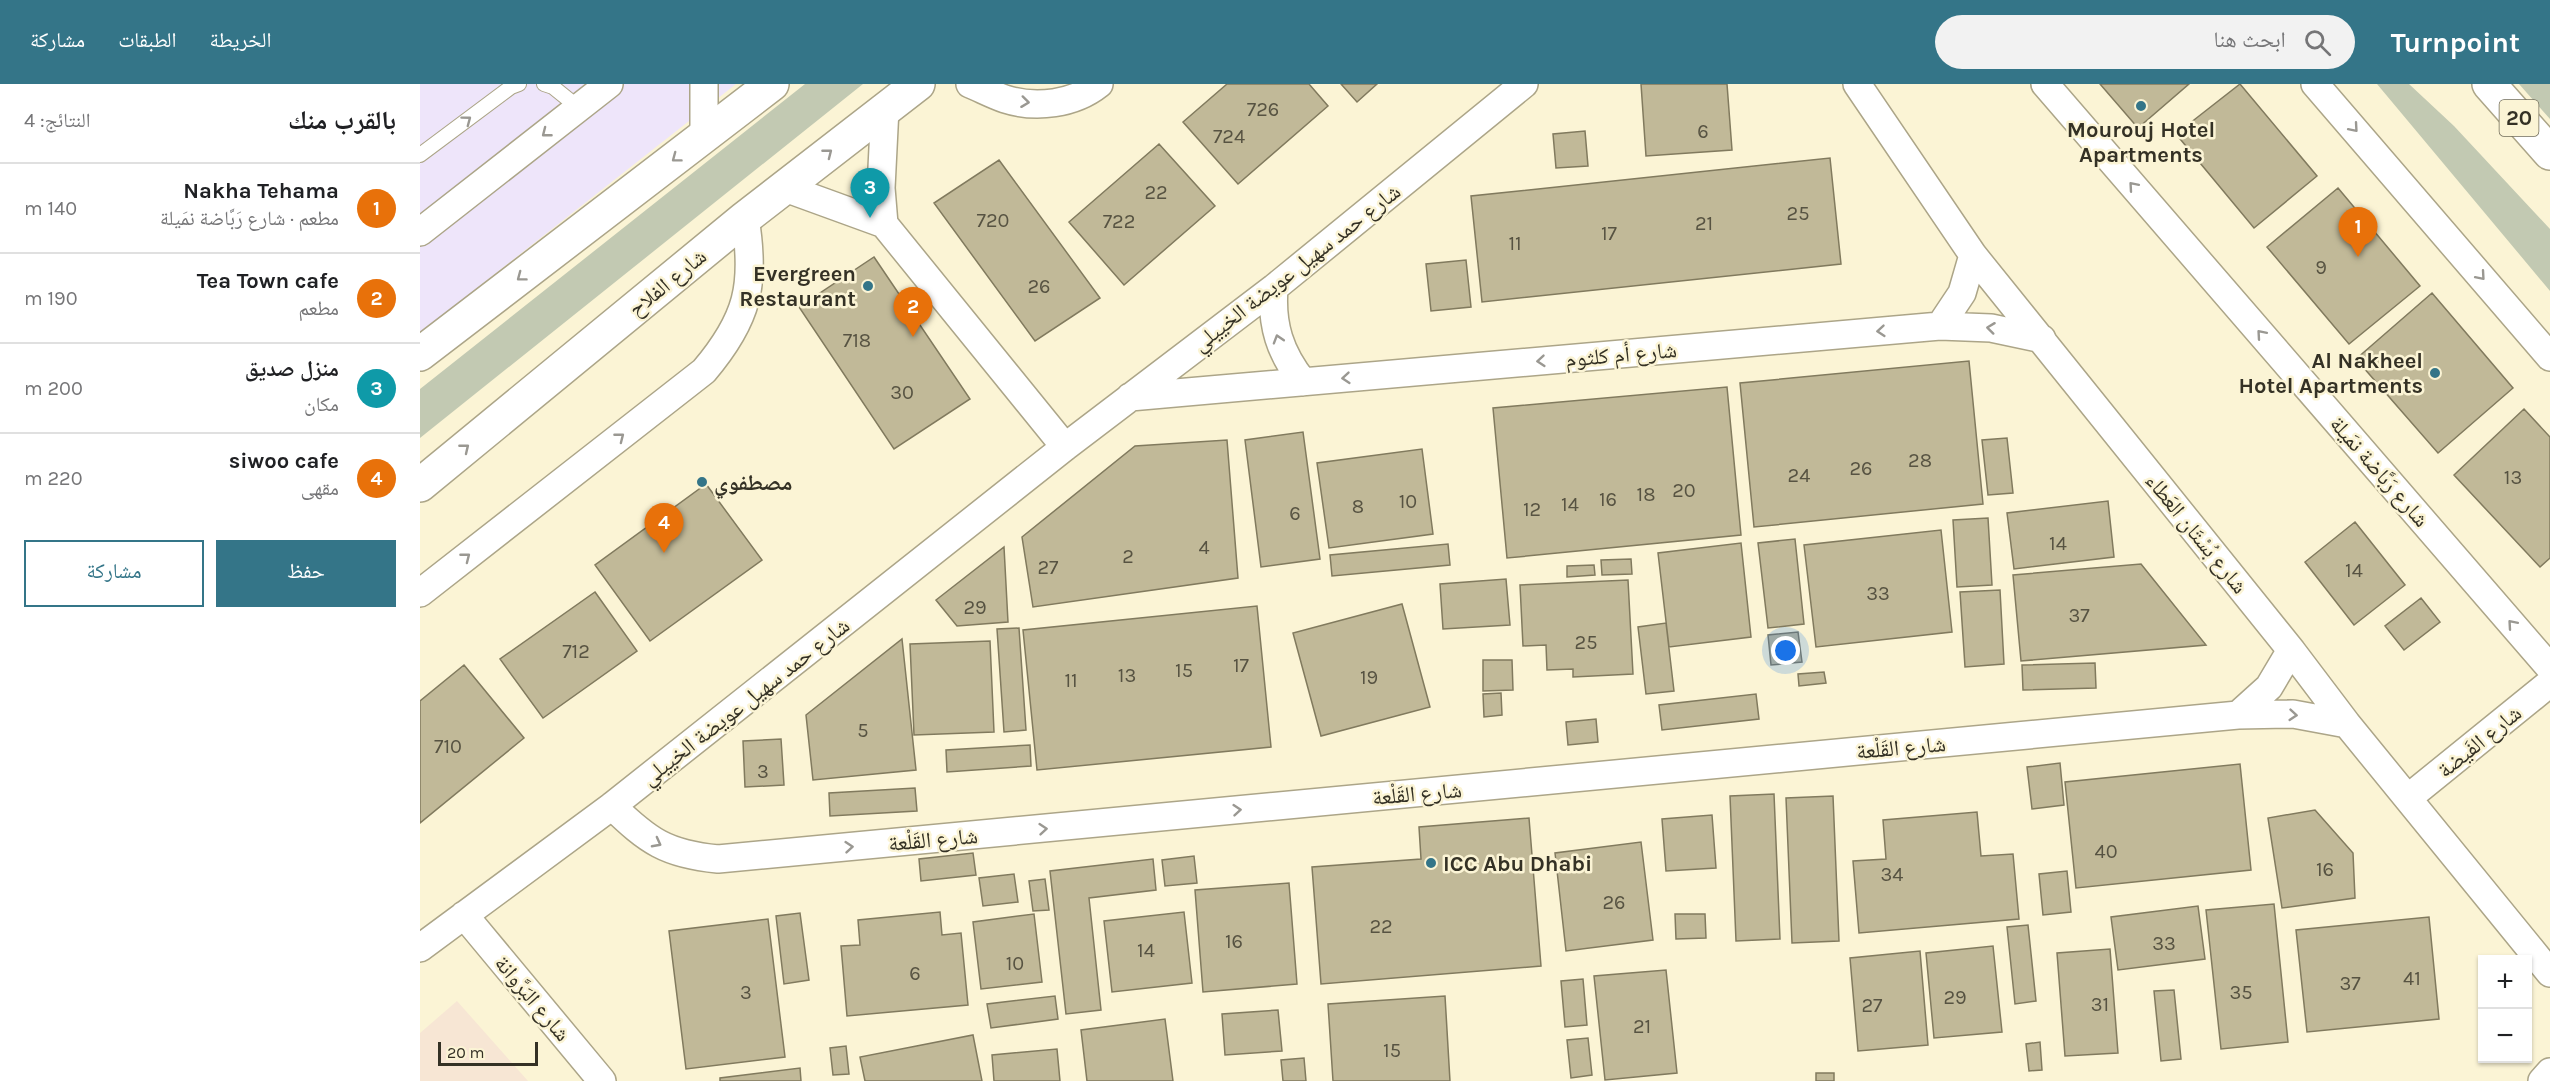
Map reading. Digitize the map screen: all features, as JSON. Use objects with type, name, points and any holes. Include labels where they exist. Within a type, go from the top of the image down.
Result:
[{"type":"main road","points":[[420,354],[772,84]]},
{"type":"main road","name":"شارع الفلاح","points":[[420,485],[745,218],[918,84]]},
{"type":"main road","name":"20","points":[[2489,84],[2550,153]]},
{"type":"street","points":[[420,232],[609,84]]},
{"type":"street","points":[[704,84],[704,137]]},
{"type":"street","points":[[970,84],[1005,99],[1028,103],[1050,103],[1073,98],[1100,84]]},
{"type":"street","name":"شارع حمد سهيل عويضة الخييلي","points":[[420,948],[612,806],[1065,447],[1274,288],[1524,84]]},
{"type":"street","name":"شارع بُسْتَان العَطاء","points":[[1857,84],[1973,255],[2291,650],[2347,724],[2550,973]]},
{"type":"street","name":"شارع رَبَّاضة نمَيلة","points":[[2045,84],[2550,668]]},
{"type":"street","points":[[2315,84],[2550,357]]},
{"type":"street","points":[[884,224],[881,188],[885,108]]},
{"type":"street","points":[[785,188],[884,224],[1065,447]]},
{"type":"street","points":[[420,593],[704,371],[726,345],[749,284],[751,251],[745,218]]},
{"type":"street","points":[[1940,326],[1962,293],[1973,255]]},
{"type":"street","points":[[1274,288],[1272,308],[1278,339],[1290,366],[1303,382]]},
{"type":"street","name":"شارع أم كلثوم","points":[[1130,397],[1940,326],[1991,328],[2042,339]]},
{"type":"street","points":[[2238,715],[2270,687],[2291,650]]},
{"type":"street","name":"شارع الفَيضة","points":[[2408,798],[2550,683]]},
{"type":"street","name":"شارع القَلْعة","points":[[612,806],[640,833],[658,844],[697,857],[718,859],[2238,715],[2293,714],[2347,724]]},
{"type":"street","name":"شارع البَرَّوانة","points":[[464,915],[602,1081]]},
{"type":"street","points":[[2542,1081],[2550,1072]]},
{"type":"lane","points":[[420,155],[511,87],[519,84]]},
{"type":"lane","points":[[544,84],[553,87],[579,108]]},
{"type":"shaded area","points":[[420,84],[736,84],[420,333]]},
{"type":"shaded area","points":[[457,1001],[528,1081],[420,1081],[420,1033]]},
{"type":"green space","points":[[805,84],[863,84],[420,438],[420,389]]},
{"type":"green space","points":[[2377,84],[2409,84],[2454,126],[2550,229],[2550,291]]},
{"type":"green space","points":[[2519,84],[2550,84],[2550,119]]},
{"type":"building","points":[[1227,84],[1309,84],[1328,106],[1238,184],[1183,122]]},
{"type":"building","points":[[1341,84],[1377,84],[1357,102]]},
{"type":"building","points":[[1641,84],[1727,84],[1732,150],[1646,156]]},
{"type":"building","name":"Mourouj Hotel Apartments","points":[[2100,84],[2189,84],[2138,128]]},
{"type":"building","points":[[2240,84],[2317,176],[2254,228],[2176,134]]},
{"type":"building","points":[[1585,131],[1588,166],[1556,168],[1553,134]]},
{"type":"building","points":[[1159,144],[1215,206],[1124,285],[1069,222]]},
{"type":"building","points":[[1830,158],[1841,264],[1482,302],[1471,196]]},
{"type":"building","points":[[999,160],[1100,298],[1035,341],[934,203]]},
{"type":"building","points":[[2338,188],[2420,286],[2349,344],[2267,247]]},
{"type":"building","points":[[874,257],[970,399],[894,449],[799,307]]},
{"type":"building","points":[[1466,260],[1471,307],[1431,311],[1426,264]]},
{"type":"building","name":"Al Nakheel Hotel Apartments","points":[[2432,293],[2513,388],[2438,453],[2356,359]]},
{"type":"building","points":[[1969,361],[1983,504],[1754,527],[1740,383]]},
{"type":"building","points":[[1727,387],[1741,535],[1507,558],[1493,408]]},
{"type":"building","points":[[2524,409],[2550,437],[2550,558],[2540,567],[2454,475]]},
{"type":"building","points":[[1303,432],[1320,559],[1261,567],[1245,440]]},
{"type":"building","points":[[2007,438],[2013,493],[1988,495],[1982,440]]},
{"type":"building","points":[[1227,440],[1238,578],[1033,607],[1022,537],[1135,446]]},
{"type":"building","points":[[1422,449],[1433,534],[1329,548],[1317,463]]},
{"type":"building","points":[[706,484],[762,560],[650,641],[595,565]]},
{"type":"building","points":[[2108,501],[2114,557],[2014,569],[2007,513]]},
{"type":"building","points":[[1988,518],[1992,585],[1957,587],[1953,520]]},
{"type":"building","points":[[2355,522],[2405,585],[2354,625],[2305,562]]},
{"type":"building","points":[[1941,530],[1952,632],[1816,647],[1804,545]]},
{"type":"building","points":[[1795,539],[1804,624],[1768,628],[1758,543]]},
{"type":"building","points":[[1741,543],[1751,637],[1669,647],[1658,553]]},
{"type":"building","points":[[1448,544],[1450,565],[1332,576],[1330,555]]},
{"type":"building","points":[[1004,547],[1008,622],[957,626],[936,600]]},
{"type":"building","points":[[1631,559],[1632,574],[1602,575],[1601,560]]},
{"type":"building","points":[[2141,564],[2206,645],[2021,661],[2013,575]]},
{"type":"building","points":[[1594,565],[1595,575],[1567,577],[1567,566]]},
{"type":"building","points":[[1506,579],[1510,625],[1443,629],[1440,584]]},
{"type":"building","points":[[1628,580],[1633,674],[1573,677],[1573,669],[1547,670],[1546,645],[1523,646],[1520,585]]},
{"type":"building","points":[[2000,590],[2004,664],[1965,667],[1960,592]]},
{"type":"building","points":[[595,592],[637,651],[543,718],[500,659]]},
{"type":"building","points":[[2421,598],[2440,622],[2404,650],[2385,626]]},
{"type":"building","points":[[1402,604],[1430,707],[1321,736],[1293,633]]},
{"type":"building","points":[[1257,606],[1271,747],[1037,770],[1023,630]]},
{"type":"building","points":[[1666,623],[1674,691],[1646,694],[1638,627]]},
{"type":"building","points":[[1019,628],[1026,730],[1004,732],[997,629]]},
{"type":"building","points":[[1798,632],[1802,662],[1771,665],[1768,635]]},
{"type":"building","points":[[902,639],[916,770],[813,780],[806,715]]},
{"type":"building","points":[[990,641],[994,732],[914,735],[910,644]]},
{"type":"building","points":[[1483,660],[1512,660],[1513,690],[1483,691]]},
{"type":"building","points":[[2095,663],[2096,688],[2023,690],[2022,665]]},
{"type":"building","points":[[464,665],[524,738],[420,823],[420,701]]},
{"type":"building","points":[[1824,672],[1826,683],[1799,686],[1798,674]]},
{"type":"building","points":[[1501,693],[1502,715],[1484,717],[1483,694]]},
{"type":"building","points":[[1756,694],[1759,719],[1662,730],[1659,705]]},
{"type":"building","points":[[1596,719],[1598,742],[1568,745],[1566,722]]},
{"type":"building","points":[[781,739],[784,785],[745,787],[743,741]]},
{"type":"building","points":[[1030,745],[1031,766],[947,772],[946,750]]},
{"type":"building","points":[[2060,763],[2064,805],[2032,809],[2027,767]]},
{"type":"building","points":[[2240,764],[2251,870],[2076,888],[2065,782]]},
{"type":"building","points":[[915,788],[917,811],[830,816],[829,793]]},
{"type":"building","points":[[1774,794],[1780,939],[1736,941],[1730,796]]},
{"type":"building","points":[[1833,796],[1839,941],[1792,943],[1786,798]]},
{"type":"building","points":[[2315,810],[2353,853],[2355,898],[2282,908],[2268,818]]},
{"type":"building","points":[[1977,812],[1981,856],[2013,854],[2019,919],[1859,933],[1853,861],[1886,859],[1883,820]]},
{"type":"building","points":[[1712,815],[1716,868],[1666,871],[1662,819]]},
{"type":"building","points":[[1529,818],[1541,966],[1321,984],[1312,867],[1421,859],[1419,827]]},
{"type":"building","points":[[1641,842],[1653,940],[1566,951],[1555,853]]},
{"type":"building","points":[[973,853],[976,875],[921,881],[919,859]]},
{"type":"building","points":[[1194,856],[1197,883],[1165,886],[1162,860]]},
{"type":"building","points":[[1153,859],[1156,890],[1089,898],[1101,1010],[1066,1014],[1050,871]]},
{"type":"building","points":[[2067,871],[2071,912],[2043,915],[2039,874]]},
{"type":"building","points":[[1014,874],[1018,902],[983,906],[979,878]]},
{"type":"building","points":[[1045,879],[1049,910],[1033,911],[1029,881]]},
{"type":"building","points":[[1289,883],[1297,984],[1203,992],[1195,890]]},
{"type":"building","points":[[2274,904],[2288,1042],[2221,1049],[2206,910]]},
{"type":"building","points":[[2198,906],[2205,959],[2118,970],[2111,917]]},
{"type":"building","points":[[940,912],[942,935],[961,933],[968,1005],[847,1016],[841,946],[860,945],[858,920]]},
{"type":"building","points":[[1184,912],[1192,983],[1112,992],[1104,921]]},
{"type":"building","points":[[800,913],[809,980],[784,984],[776,916]]},
{"type":"building","points":[[1034,914],[1042,982],[981,989],[973,922]]},
{"type":"building","points":[[1675,914],[1705,914],[1706,938],[1676,939]]},
{"type":"building","points":[[2429,917],[2439,1019],[2307,1032],[2296,930]]},
{"type":"building","points":[[768,919],[785,1057],[686,1069],[669,931]]},
{"type":"building","points":[[2028,925],[2036,1001],[2015,1004],[2007,927]]},
{"type":"building","points":[[1993,946],[2002,1032],[1934,1038],[1926,953]]},
{"type":"building","points":[[2110,949],[2118,1053],[2065,1056],[2057,953]]},
{"type":"building","points":[[1920,951],[1928,1045],[1858,1051],[1850,958]]},
{"type":"building","points":[[1666,970],[1677,1073],[1605,1080],[1594,976]]},
{"type":"building","points":[[1583,979],[1587,1025],[1565,1027],[1561,981]]},
{"type":"building","points":[[2174,990],[2181,1059],[2161,1061],[2154,991]]},
{"type":"building","points":[[1055,996],[1058,1019],[991,1028],[987,1004]]},
{"type":"building","points":[[1445,996],[1450,1081],[1333,1081],[1328,1004]]},
{"type":"building","points":[[1278,1010],[1282,1051],[1225,1055],[1222,1014]]},
{"type":"building","points":[[1165,1019],[1173,1081],[1087,1081],[1081,1030]]},
{"type":"building","points":[[973,1035],[982,1081],[865,1081],[860,1057]]},
{"type":"building","points":[[1588,1038],[1592,1075],[1571,1078],[1567,1040]]},
{"type":"building","points":[[2040,1042],[2042,1070],[2029,1071],[2026,1044]]},
{"type":"building","points":[[846,1046],[849,1074],[833,1075],[830,1048]]},
{"type":"building","points":[[1057,1049],[1060,1081],[994,1081],[992,1055]]},
{"type":"building","points":[[1304,1058],[1306,1081],[1283,1081],[1281,1060]]},
{"type":"building","points":[[800,1068],[801,1081],[720,1081],[720,1078]]},
{"type":"building","points":[[1816,1073],[1834,1073],[1834,1081],[1816,1081]]},
{"type":"place","name":"Mourouj Hotel Apartments","points":[[2141,106]]},
{"type":"place","name":"منزل صديق","points":[[870,218]]},
{"type":"place","name":"Nakha Tehama","points":[[2358,257]]},
{"type":"place","name":"Evergreen Restaurant","points":[[868,286]]},
{"type":"place","name":"Tea Town cafe","points":[[913,337]]},
{"type":"place","name":"Al Nakheel Hotel Apartments","points":[[2435,373]]},
{"type":"place","name":"مصطفوي","points":[[702,482]]},
{"type":"place","name":"siwoo cafe","points":[[664,553]]},
{"type":"place","name":"ICC Abu Dhabi","points":[[1431,863]]}]
